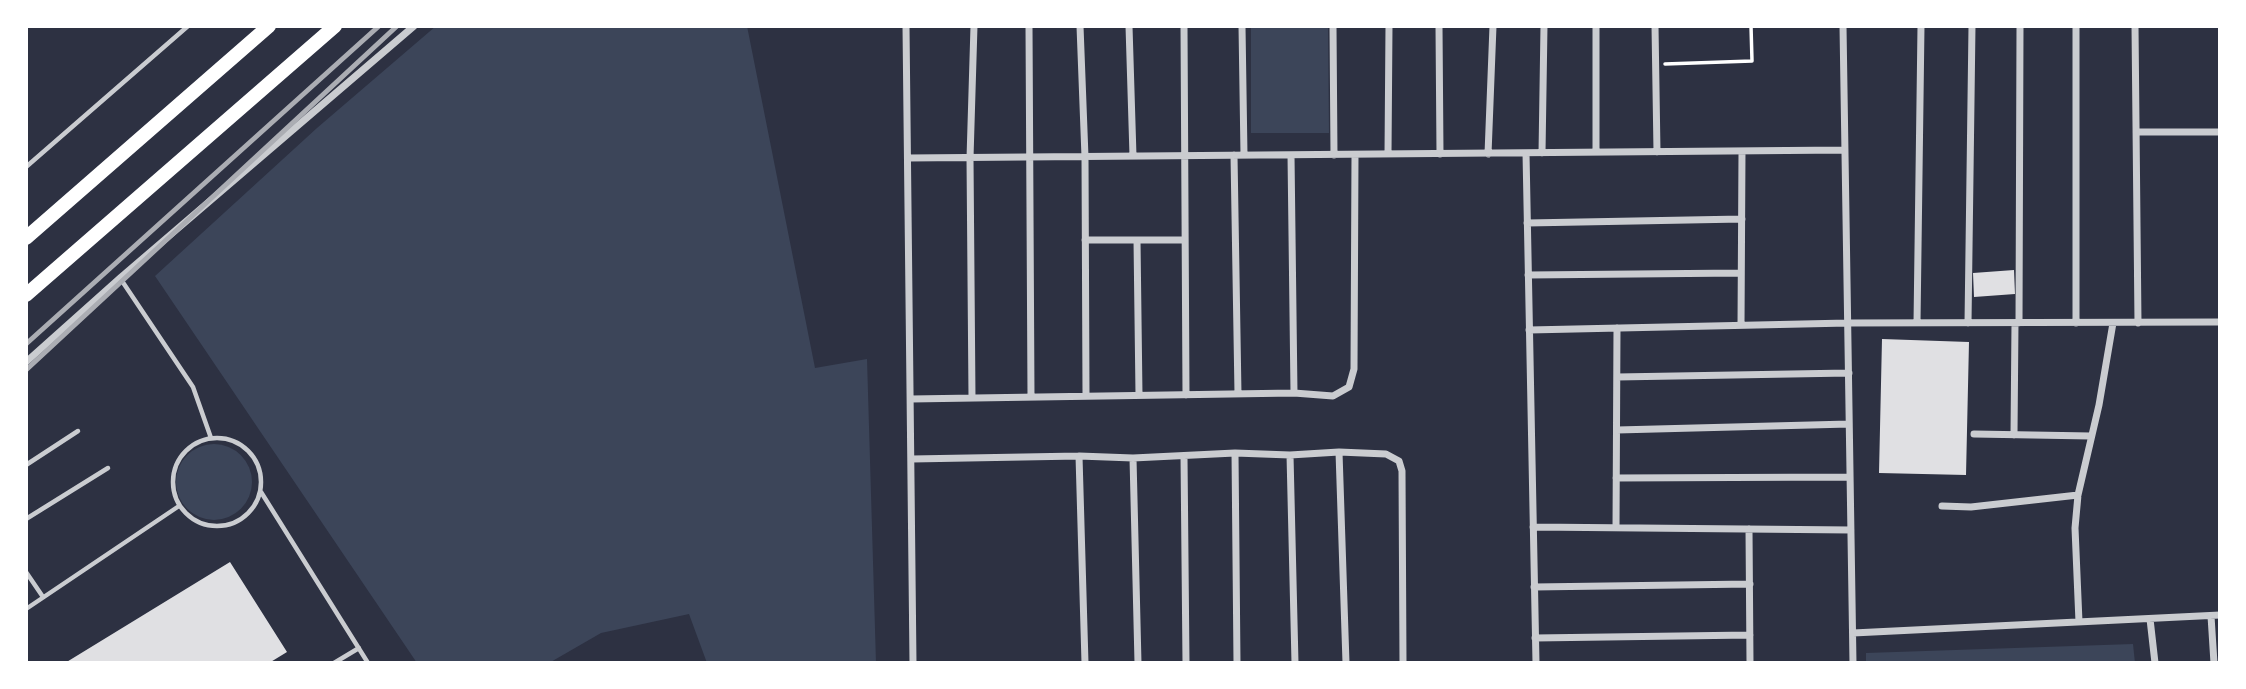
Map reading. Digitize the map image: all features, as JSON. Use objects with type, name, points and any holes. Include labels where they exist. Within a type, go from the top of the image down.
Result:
[{"type":"main road","points":[[26,238],[269,26]]},
{"type":"main road","points":[[26,295],[335,26]]},
{"type":"street","points":[[26,362],[414,26]]},
{"type":"street","points":[[906,26],[913,663]]},
{"type":"street","points":[[972,398],[970,158],[974,26]]},
{"type":"street","points":[[1029,26],[1031,397]]},
{"type":"street","points":[[1080,26],[1085,157],[1086,396]]},
{"type":"street","points":[[1129,26],[1133,156]]},
{"type":"street","points":[[1184,26],[1186,395]]},
{"type":"street","points":[[1242,26],[1244,155]]},
{"type":"street","points":[[1333,26],[1334,155]]},
{"type":"street","points":[[1388,154],[1389,26]]},
{"type":"street","points":[[1439,26],[1440,154]]},
{"type":"street","points":[[1488,153],[1493,26]]},
{"type":"street","points":[[1542,153],[1544,26]]},
{"type":"street","points":[[1596,26],[1596,152]]},
{"type":"street","points":[[1655,26],[1657,152]]},
{"type":"street","points":[[1843,26],[1853,663]]},
{"type":"street","points":[[1916,323],[1921,26]]},
{"type":"street","points":[[1968,323],[1972,26]]},
{"type":"street","points":[[2014,435],[2020,26]]},
{"type":"street","points":[[2076,26],[2076,323]]},
{"type":"street","points":[[2135,26],[2137,323]]},
{"type":"street","points":[[2136,132],[2220,132]]},
{"type":"street","points":[[908,158],[1845,150]]},
{"type":"street","points":[[1741,325],[1742,151]]},
{"type":"street","points":[[1526,153],[1536,663]]},
{"type":"street","points":[[1234,155],[1238,394]]},
{"type":"street","points":[[1291,155],[1294,393]]},
{"type":"street","points":[[911,399],[1294,393],[1333,396],[1349,387],[1354,369],[1355,155]]},
{"type":"street","points":[[1527,223],[1742,219]]},
{"type":"street","points":[[1085,240],[1184,240]]},
{"type":"street","points":[[1137,240],[1139,395]]},
{"type":"street","points":[[1528,275],[1741,273]]},
{"type":"street","points":[[1529,330],[1848,323],[2220,322]]},
{"type":"street","points":[[2079,622],[2075,528],[2078,495],[2113,323]]},
{"type":"street","points":[[1616,528],[1618,328]]},
{"type":"street","points":[[1617,377],[1849,373]]},
{"type":"street","points":[[1617,430],[1849,424]]},
{"type":"street","points":[[1974,434],[2091,436]]},
{"type":"street","points":[[1339,452],[1346,663]]},
{"type":"street","points":[[912,459],[1079,456],[1133,458],[1235,453],[1386,454],[1399,461],[1402,471],[1404,663]]},
{"type":"street","points":[[1235,453],[1237,663]]},
{"type":"street","points":[[1290,455],[1295,663]]},
{"type":"street","points":[[1079,456],[1085,663]]},
{"type":"street","points":[[1184,456],[1186,663]]},
{"type":"street","points":[[1133,458],[1138,663]]},
{"type":"street","points":[[1616,478],[1850,477]]},
{"type":"street","points":[[1942,506],[1971,507],[2078,495]]},
{"type":"street","points":[[1533,527],[1851,530]]},
{"type":"street","points":[[1749,529],[1750,663]]},
{"type":"street","points":[[1534,587],[1749,584]]},
{"type":"street","points":[[1853,633],[2216,616],[2214,663]]},
{"type":"street","points":[[2150,619],[2155,663]]},
{"type":"street","points":[[1535,638],[1750,635]]},
{"type":"lane","points":[[26,167],[188,26]]},
{"type":"lane","points":[[120,278],[193,387],[211,438]]},
{"type":"lane","points":[[26,466],[78,431]]},
{"type":"lane","points":[[211,438],[227,438],[243,446],[255,458],[261,476],[261,492],[254,507],[241,520],[229,525],[207,525],[191,518],[179,506],[173,488],[173,472],[181,455],[193,444],[211,438]]},
{"type":"lane","points":[[26,519],[108,468]]},
{"type":"lane","points":[[261,492],[368,663]]},
{"type":"lane","points":[[26,609],[179,506]]},
{"type":"lane","points":[[26,572],[43,597]]},
{"type":"lane","points":[[334,663],[359,648]]},
{"type":"path","points":[[1656,65],[1752,61],[1751,26]]},
{"type":"shaded area","points":[[436,26],[747,26],[815,368],[867,359],[876,663],[707,663],[689,614],[601,633],[549,663],[417,663],[155,276],[317,128]]},
{"type":"shaded area","points":[[1251,26],[1328,26],[1329,133],[1251,133]]},
{"type":"shaded area","points":[[214,444],[229,447],[241,455],[249,467],[252,482],[249,497],[241,509],[229,517],[214,520],[199,517],[187,509],[179,497],[176,482],[179,467],[187,455],[199,447]]},
{"type":"shaded area","points":[[2133,644],[2135,663],[1866,663],[1866,653]]},
{"type":"building","points":[[2014,270],[2015,294],[1974,297],[1973,273]]},
{"type":"building","points":[[1882,339],[1969,342],[1966,475],[1879,473]]},
{"type":"building","points":[[230,562],[287,652],[269,663],[65,663]]},
{"type":"railway","points":[[26,344],[379,26]]},
{"type":"railway","points":[[26,370],[397,26]]}]
